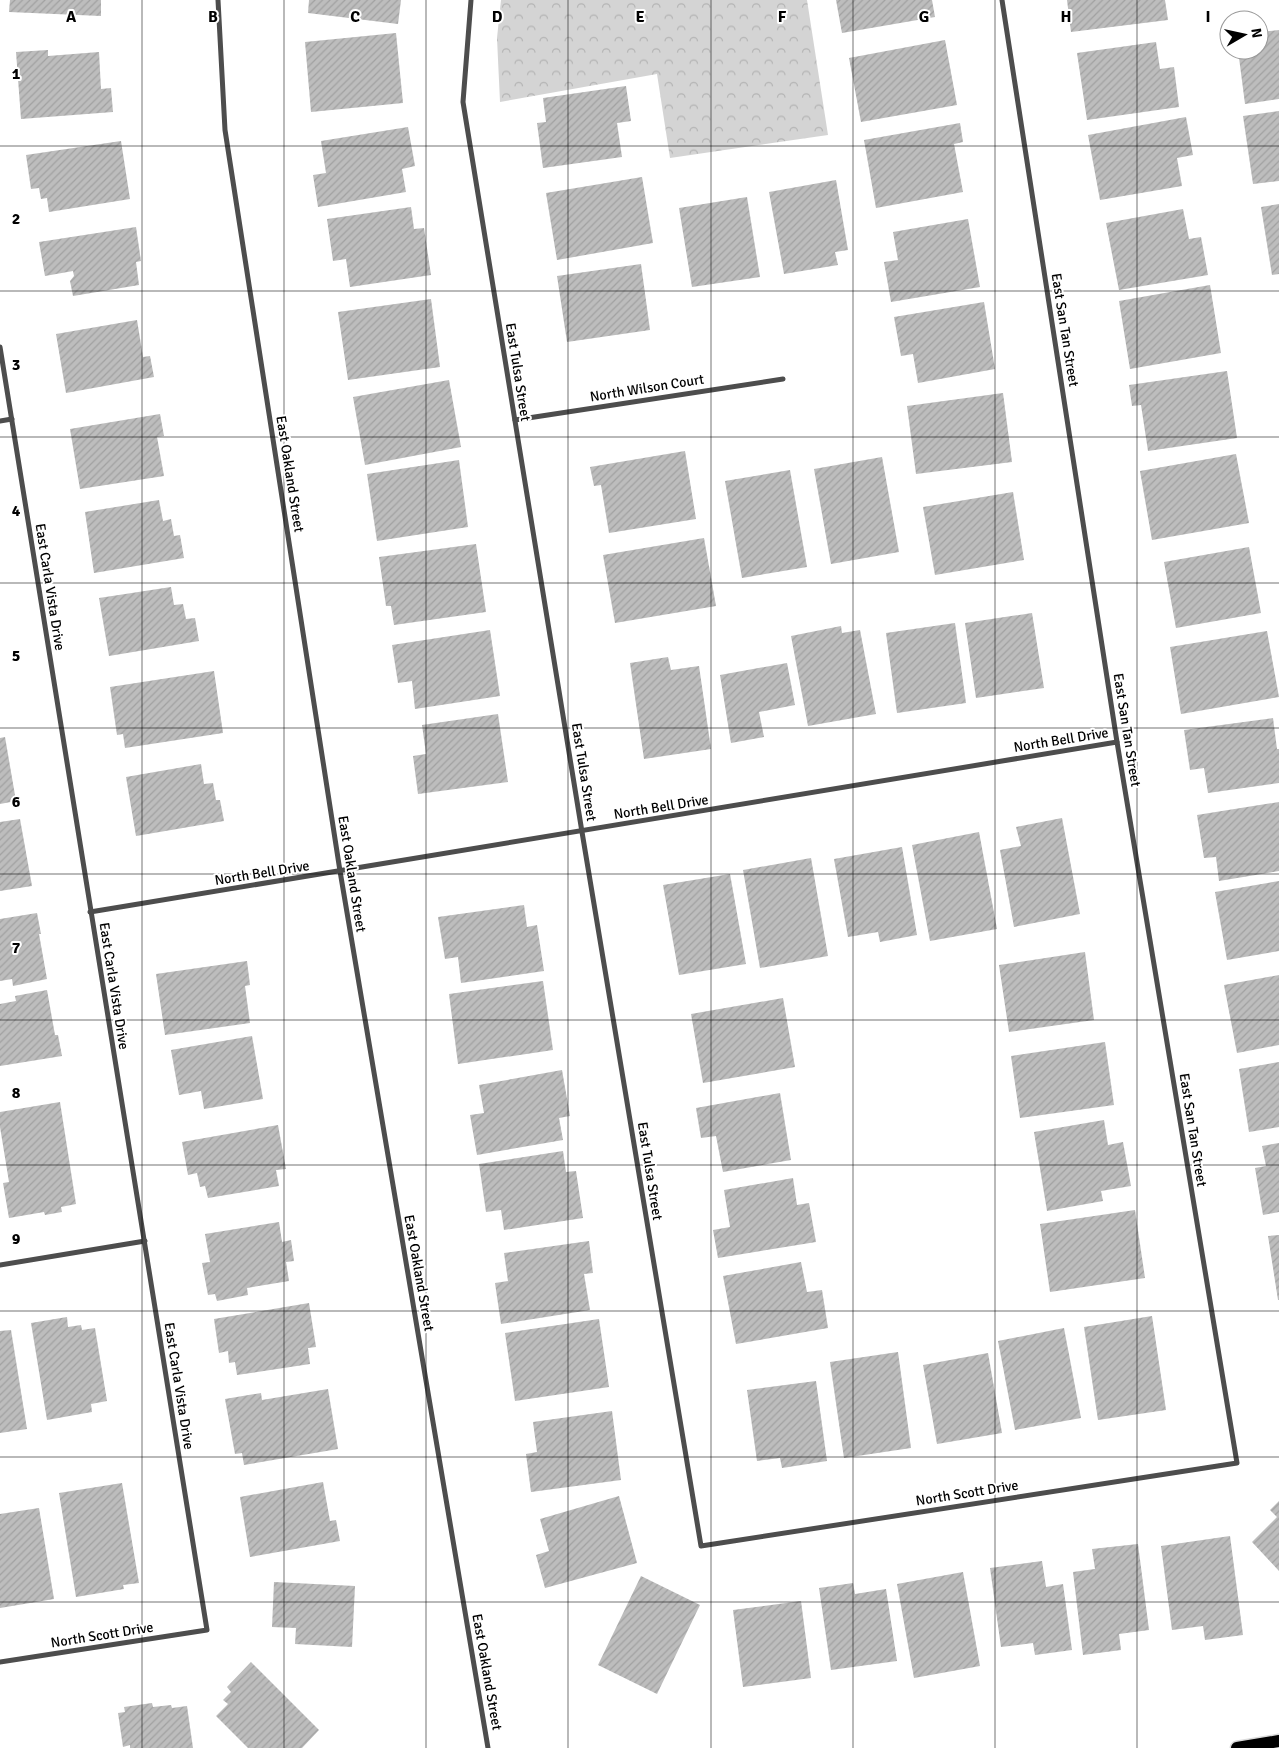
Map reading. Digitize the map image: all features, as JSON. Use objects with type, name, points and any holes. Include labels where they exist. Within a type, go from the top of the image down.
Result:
[{"type":"main road","points":[[1236,1748],[1279,1741]]},
{"type":"street","name":"East Oakland Street","points":[[218,0],[226,130],[340,871],[488,1748]]},
{"type":"street","name":"East Tulsa Street","points":[[470,0],[463,102],[701,1546]]},
{"type":"street","name":"East San Tan Street","points":[[1002,0],[1117,742],[1237,1463]]},
{"type":"street","name":"East Carla Vista Drive","points":[[0,347],[207,1630]]},
{"type":"street","name":"North Wilson Court","points":[[515,420],[783,379]]},
{"type":"street","points":[[0,421],[12,419]]},
{"type":"street","name":"North Bell Drive","points":[[90,912],[1117,742]]},
{"type":"street","points":[[0,1265],[144,1241]]},
{"type":"street","name":"North Scott Drive","points":[[701,1546],[1237,1463]]},
{"type":"street","name":"North Scott Drive","points":[[0,1662],[207,1630]]},
{"type":"green space","points":[[501,0],[807,0],[828,135],[670,158],[657,74],[500,102],[497,38]]},
{"type":"building","points":[[10,0],[101,0],[101,16],[9,12]]},
{"type":"building","points":[[309,0],[401,0],[398,24],[308,13]]},
{"type":"building","points":[[836,0],[932,0],[935,17],[842,33]]},
{"type":"building","points":[[1067,0],[1165,0],[1168,20],[1071,32]]},
{"type":"building","points":[[1279,30],[1279,99],[1245,104],[1239,60],[1269,60],[1269,31]]},
{"type":"building","points":[[396,33],[403,103],[311,112],[305,42]]},
{"type":"building","points":[[945,40],[957,105],[861,122],[849,58]]},
{"type":"building","points":[[1156,42],[1160,69],[1174,67],[1179,107],[1087,120],[1077,53]]},
{"type":"building","points":[[48,50],[48,56],[99,52],[101,89],[111,88],[113,112],[21,119],[16,52]]},
{"type":"building","points":[[626,86],[631,121],[617,123],[622,157],[543,168],[537,123],[546,122],[543,98]]},
{"type":"building","points":[[1279,111],[1279,181],[1253,184],[1243,116]]},
{"type":"building","points":[[1186,117],[1193,155],[1177,158],[1182,186],[1100,200],[1088,135]]},
{"type":"building","points":[[960,123],[963,142],[954,144],[963,192],[876,208],[864,140]]},
{"type":"building","points":[[408,127],[415,166],[402,169],[406,192],[318,207],[313,175],[326,173],[321,141]]},
{"type":"building","points":[[121,141],[130,199],[49,212],[47,198],[41,199],[39,188],[31,189],[26,155]]},
{"type":"building","points":[[642,177],[653,243],[557,260],[546,193]]},
{"type":"building","points":[[836,180],[848,250],[835,252],[838,265],[784,274],[769,192]]},
{"type":"building","points":[[747,197],[760,277],[692,287],[679,208]]},
{"type":"building","points":[[1279,204],[1279,274],[1272,275],[1261,207]]},
{"type":"building","points":[[411,207],[414,229],[424,228],[431,275],[350,287],[346,259],[333,261],[327,219]]},
{"type":"building","points":[[1183,209],[1189,239],[1201,237],[1208,275],[1119,290],[1106,223]]},
{"type":"building","points":[[968,219],[980,287],[891,302],[884,262],[898,260],[893,232]]},
{"type":"building","points":[[136,227],[141,261],[136,262],[139,285],[73,296],[70,281],[74,276],[73,271],[45,276],[39,242]]},
{"type":"building","points":[[641,264],[650,330],[567,342],[557,276]]},
{"type":"building","points":[[1210,285],[1221,353],[1130,369],[1119,301]]},
{"type":"building","points":[[431,299],[440,367],[348,380],[338,312]]},
{"type":"building","points":[[984,302],[995,369],[918,383],[913,354],[901,356],[894,317]]},
{"type":"building","points":[[137,320],[143,357],[150,356],[154,377],[66,393],[56,334]]},
{"type":"building","points":[[1227,371],[1237,438],[1148,451],[1141,405],[1132,406],[1129,385]]},
{"type":"building","points":[[449,380],[461,447],[365,465],[353,397]]},
{"type":"building","points":[[1003,393],[1012,462],[916,474],[907,406]]},
{"type":"building","points":[[160,414],[164,436],[157,437],[164,476],[80,489],[70,429]]},
{"type":"building","points":[[685,451],[696,519],[609,533],[601,485],[594,486],[590,467]]},
{"type":"building","points":[[1236,454],[1249,523],[1152,540],[1140,471]]},
{"type":"building","points":[[882,457],[899,552],[831,564],[814,469]]},
{"type":"building","points":[[459,460],[468,527],[377,541],[367,474]]},
{"type":"building","points":[[790,470],[807,567],[742,578],[725,481]]},
{"type":"building","points":[[1013,492],[1024,560],[935,575],[923,507]]},
{"type":"building","points":[[159,500],[163,521],[171,519],[174,536],[180,535],[184,558],[94,573],[85,512]]},
{"type":"building","points":[[704,538],[716,606],[615,623],[603,555]]},
{"type":"building","points":[[476,544],[486,612],[394,625],[391,606],[386,606],[379,557]]},
{"type":"building","points":[[1249,547],[1261,613],[1176,628],[1164,562]]},
{"type":"building","points":[[171,587],[174,605],[183,604],[186,619],[195,618],[199,641],[109,656],[99,598]]},
{"type":"building","points":[[1032,613],[1044,688],[976,698],[965,623]]},
{"type":"building","points":[[955,623],[966,703],[897,713],[886,633]]},
{"type":"building","points":[[841,626],[842,633],[860,630],[876,714],[808,726],[791,636]]},
{"type":"building","points":[[490,630],[500,696],[415,709],[412,681],[398,683],[392,645]]},
{"type":"building","points":[[1267,631],[1279,697],[1181,714],[1170,647]]},
{"type":"building","points":[[668,657],[671,670],[699,666],[711,749],[644,759],[630,663]]},
{"type":"building","points":[[787,663],[795,705],[759,712],[764,737],[731,743],[720,675]]},
{"type":"building","points":[[214,671],[223,733],[125,748],[123,734],[117,735],[110,687]]},
{"type":"building","points":[[498,714],[508,782],[418,794],[413,756],[426,754],[422,725]]},
{"type":"building","points":[[1273,718],[1277,749],[1279,749],[1279,783],[1208,793],[1204,768],[1190,770],[1184,730]]},
{"type":"building","points":[[5,737],[16,801],[0,804],[0,738]]},
{"type":"building","points":[[201,764],[204,784],[213,783],[216,800],[220,800],[224,821],[136,836],[126,777]]},
{"type":"building","points":[[1279,802],[1279,871],[1219,881],[1216,857],[1204,858],[1197,815]]},
{"type":"building","points":[[1062,818],[1080,914],[1014,927],[1000,850],[1021,846],[1016,827]]},
{"type":"building","points":[[20,819],[32,886],[0,891],[0,822]]},
{"type":"building","points":[[979,832],[997,929],[930,941],[912,845]]},
{"type":"building","points":[[902,847],[917,935],[880,942],[878,932],[848,937],[834,859]]},
{"type":"building","points":[[811,858],[828,956],[760,968],[743,870]]},
{"type":"building","points":[[730,874],[746,964],[679,975],[663,885]]},
{"type":"building","points":[[1279,881],[1279,951],[1227,960],[1215,892]]},
{"type":"building","points":[[524,905],[527,927],[537,925],[544,971],[461,983],[458,957],[445,959],[438,917]]},
{"type":"building","points":[[37,913],[47,979],[13,986],[12,979],[0,981],[0,919]]},
{"type":"building","points":[[1085,952],[1094,1020],[1009,1032],[999,965]]},
{"type":"building","points":[[247,961],[250,985],[245,986],[250,1023],[165,1035],[156,974]]},
{"type":"building","points":[[1279,975],[1279,1045],[1237,1053],[1224,985]]},
{"type":"building","points":[[543,981],[553,1050],[458,1064],[449,994]]},
{"type":"building","points":[[47,990],[55,1035],[58,1035],[62,1056],[0,1066],[0,1004],[16,1001],[15,996]]},
{"type":"building","points":[[783,998],[795,1067],[703,1083],[691,1014]]},
{"type":"building","points":[[252,1036],[263,1099],[204,1109],[201,1091],[179,1095],[171,1050]]},
{"type":"building","points":[[1105,1042],[1114,1105],[1020,1118],[1011,1056]]},
{"type":"building","points":[[1279,1062],[1279,1127],[1249,1132],[1239,1069]]},
{"type":"building","points":[[562,1070],[570,1116],[559,1118],[563,1140],[477,1155],[470,1115],[484,1113],[479,1085]]},
{"type":"building","points":[[780,1093],[791,1160],[723,1172],[716,1136],[701,1138],[696,1108]]},
{"type":"building","points":[[60,1102],[76,1204],[61,1207],[62,1212],[45,1215],[44,1212],[9,1218],[3,1183],[9,1182],[0,1127],[0,1112]]},
{"type":"building","points":[[1104,1120],[1108,1145],[1123,1142],[1131,1186],[1101,1191],[1103,1201],[1047,1211],[1034,1132]]},
{"type":"building","points":[[278,1125],[286,1169],[276,1170],[279,1186],[208,1198],[205,1186],[200,1187],[197,1173],[188,1175],[182,1142]]},
{"type":"building","points":[[1279,1143],[1279,1212],[1263,1215],[1255,1168],[1266,1166],[1262,1146]]},
{"type":"building","points":[[563,1151],[566,1172],[576,1171],[583,1218],[504,1230],[501,1210],[486,1212],[479,1164]]},
{"type":"building","points":[[793,1178],[797,1205],[809,1203],[816,1242],[718,1258],[713,1230],[730,1227],[724,1190]]},
{"type":"building","points":[[1135,1210],[1145,1278],[1050,1292],[1040,1224]]},
{"type":"building","points":[[279,1222],[282,1242],[291,1240],[294,1261],[286,1262],[289,1281],[247,1288],[248,1295],[217,1301],[215,1294],[208,1295],[202,1263],[210,1262],[205,1234]]},
{"type":"building","points":[[1279,1235],[1279,1300],[1278,1300],[1268,1236]]},
{"type":"building","points":[[589,1241],[593,1273],[584,1274],[590,1310],[501,1324],[495,1283],[508,1281],[504,1253]]},
{"type":"building","points":[[801,1262],[807,1292],[822,1290],[828,1328],[736,1344],[723,1276]]},
{"type":"building","points":[[309,1303],[316,1347],[308,1348],[310,1364],[237,1375],[235,1362],[229,1363],[228,1351],[219,1353],[214,1319]]},
{"type":"building","points":[[1152,1316],[1166,1410],[1098,1420],[1084,1327]]},
{"type":"building","points":[[67,1317],[68,1327],[81,1325],[82,1330],[95,1328],[107,1401],[91,1404],[92,1412],[47,1420],[31,1323]]},
{"type":"building","points":[[599,1319],[609,1387],[515,1401],[505,1333]]},
{"type":"building","points":[[1064,1328],[1081,1418],[1015,1430],[998,1341]]},
{"type":"building","points":[[11,1330],[27,1429],[0,1433],[0,1331]]},
{"type":"building","points":[[898,1352],[911,1448],[844,1458],[830,1362]]},
{"type":"building","points":[[988,1353],[1002,1433],[937,1444],[923,1365]]},
{"type":"building","points":[[816,1381],[827,1461],[782,1468],[780,1458],[757,1461],[747,1390]]},
{"type":"building","points":[[328,1389],[338,1449],[244,1465],[242,1453],[235,1454],[225,1399],[261,1393],[262,1400]]},
{"type":"building","points":[[612,1411],[621,1480],[531,1492],[526,1454],[537,1452],[533,1422]]},
{"type":"building","points":[[323,1482],[330,1521],[336,1520],[340,1541],[250,1557],[240,1497]]},
{"type":"building","points":[[122,1483],[139,1583],[123,1585],[124,1589],[76,1597],[59,1493]]},
{"type":"building","points":[[619,1496],[637,1563],[545,1588],[536,1555],[549,1551],[540,1519]]},
{"type":"building","points":[[1279,1501],[1279,1571],[1252,1542],[1277,1517],[1270,1510]]},
{"type":"building","points":[[39,1508],[54,1599],[0,1608],[0,1514]]},
{"type":"building","points":[[1230,1536],[1243,1635],[1205,1640],[1203,1626],[1172,1630],[1161,1546]]},
{"type":"building","points":[[1138,1544],[1149,1630],[1119,1634],[1121,1650],[1083,1655],[1073,1572],[1095,1569],[1092,1549]]},
{"type":"building","points":[[1042,1561],[1046,1587],[1063,1584],[1072,1650],[1035,1655],[1033,1643],[1001,1647],[990,1568]]},
{"type":"building","points":[[963,1572],[980,1666],[914,1678],[897,1584]]},
{"type":"building","points":[[641,1576],[700,1605],[657,1694],[598,1665]]},
{"type":"building","points":[[274,1582],[355,1586],[352,1647],[295,1644],[296,1628],[272,1627]]},
{"type":"building","points":[[853,1583],[855,1594],[886,1589],[897,1661],[831,1670],[819,1588]]},
{"type":"building","points":[[801,1601],[811,1678],[743,1687],[733,1610]]},
{"type":"building","points":[[251,1662],[319,1730],[302,1748],[248,1748],[216,1716],[228,1704],[223,1700],[231,1692],[227,1687]]},
{"type":"building","points":[[152,1703],[153,1707],[171,1705],[172,1708],[187,1706],[193,1748],[130,1748],[130,1745],[123,1747],[118,1713],[125,1712],[124,1707]]}]
